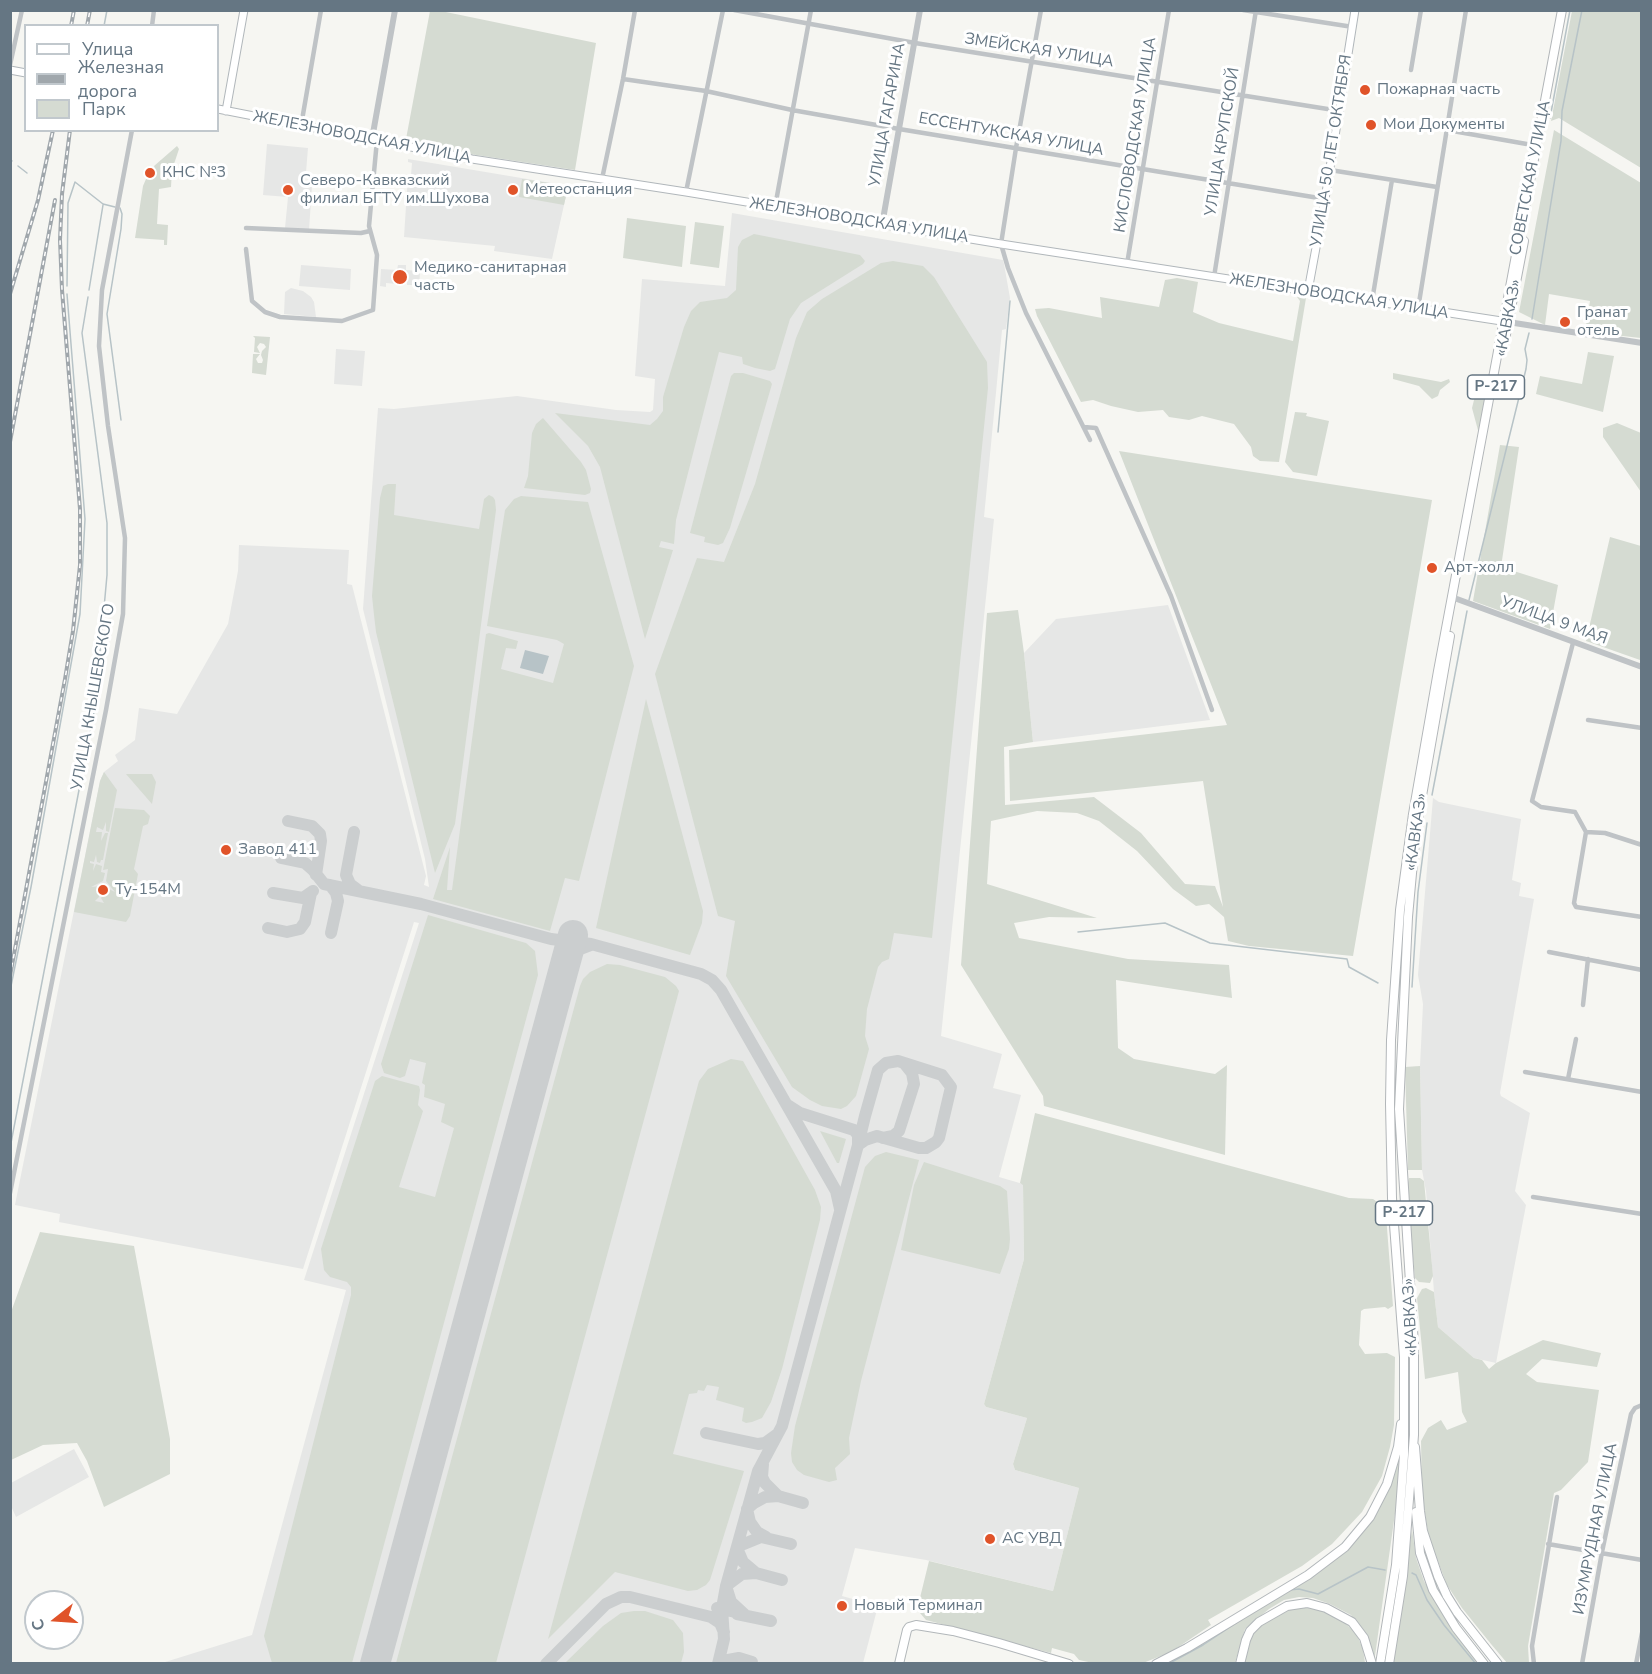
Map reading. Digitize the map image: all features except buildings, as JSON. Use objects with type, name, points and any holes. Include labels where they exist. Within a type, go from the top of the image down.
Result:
[{"type":"main road","points":[[221,110],[244,10]]},
{"type":"main road","name":"УЛИЦА 50 ЛЕТ ОКТЯБРЯ","points":[[1308,291],[1340,111],[1355,10]]},
{"type":"main road","name":"СОВЕТСКАЯ УЛИЦА","points":[[1466,522],[1563,10]]},
{"type":"main road","name":"«КАВКАЗ»","points":[[1389,1664],[1403,1576],[1414,1436],[1414,1356],[1400,1138],[1400,1060],[1412,863],[1505,321],[1563,10]]},
{"type":"main road","name":"ЖЕЛЕЗНОВОДСКАЯ УЛИЦА","points":[[221,110],[472,159],[1127,264],[1505,321]]},
{"type":"main road","name":"«КАВКАЗ»","points":[[1380,1664],[1391,1604],[1401,1519],[1404,1455],[1405,1378],[1390,1146],[1392,1031],[1400,910],[1404,869],[1466,522]]},
{"type":"main road","points":[[1390,1146],[1396,1184],[1400,1179],[1400,1138]]},
{"type":"main road","points":[[1399,1285],[1400,1269],[1395,1209],[1397,1205],[1401,1208],[1407,1250]]},
{"type":"main road","points":[[1156,1664],[1308,1575],[1329,1561],[1356,1535],[1379,1502],[1393,1465],[1401,1430],[1405,1378]]},
{"type":"main road","points":[[1414,1436],[1417,1533],[1426,1572],[1443,1608],[1484,1664]]},
{"type":"main road","points":[[1414,1436],[1423,1532],[1434,1565],[1447,1596],[1457,1612],[1498,1664]]},
{"type":"main road","points":[[1240,1664],[1250,1631],[1259,1622],[1269,1614],[1287,1606],[1307,1603],[1326,1608],[1352,1622],[1364,1638],[1372,1664]]},
{"type":"main road","points":[[898,1664],[908,1629],[916,1625],[987,1640],[1063,1663]]},
{"type":"street","points":[[10,65],[22,10]]},
{"type":"street","points":[[301,126],[321,10]]},
{"type":"street","points":[[246,249],[252,301],[266,312],[280,317],[342,321],[374,310],[377,255],[369,226],[375,139],[394,10]]},
{"type":"street","points":[[602,179],[635,10]]},
{"type":"street","points":[[686,192],[723,10]]},
{"type":"street","name":"ЗМЕЙСКАЯ УЛИЦА","points":[[734,10],[915,43],[1340,111]]},
{"type":"street","points":[[775,207],[811,10]]},
{"type":"street","name":"УЛИЦА ГАГАРИНА","points":[[882,225],[920,10]]},
{"type":"street","points":[[1041,10],[1016,148],[1002,244],[1006,263],[1026,313],[1090,440]]},
{"type":"street","name":"КИСЛОВОДСКАЯ УЛИЦА","points":[[1127,264],[1169,10]]},
{"type":"street","points":[[1243,10],[1353,27]]},
{"type":"street","points":[[1411,70],[1421,10]]},
{"type":"street","points":[[1418,309],[1466,10]]},
{"type":"street","name":"УЛИЦА КРУПСКОЙ","points":[[1214,277],[1256,11]]},
{"type":"street","name":"ЕССЕНТУКСКАЯ УЛИЦА","points":[[623,79],[706,92],[899,129],[1325,199]]},
{"type":"street","points":[[1447,130],[1538,146]]},
{"type":"street","name":"УЛИЦА КНЫШЕВСКОГО","points":[[10,1193],[123,614],[125,538],[108,426],[99,346],[102,290],[132,132]]},
{"type":"street","points":[[1330,170],[1437,187]]},
{"type":"street","points":[[1372,301],[1392,180]]},
{"type":"street","points":[[246,228],[361,233],[370,231]]},
{"type":"street","points":[[1505,321],[1641,343]]},
{"type":"street","points":[[1084,427],[1096,428],[1101,439],[1172,596],[1212,710]]},
{"type":"street","name":"УЛИЦА 9 МАЯ","points":[[1457,599],[1641,667]]},
{"type":"street","points":[[1573,643],[1532,801],[1541,807],[1575,812],[1586,832],[1574,903],[1576,907],[1641,917]]},
{"type":"street","points":[[1588,720],[1641,728]]},
{"type":"street","points":[[1586,832],[1605,833],[1641,845]]},
{"type":"street","points":[[1549,952],[1641,970]]},
{"type":"street","points":[[1583,1005],[1588,959]]},
{"type":"street","points":[[1568,1079],[1576,1039]]},
{"type":"street","points":[[1525,1072],[1641,1092]]},
{"type":"street","points":[[1533,1197],[1641,1214]]},
{"type":"street","name":"ИЗУМРУДНАЯ УЛИЦА","points":[[1582,1664],[1602,1552],[1631,1414],[1641,1405]]},
{"type":"street","points":[[1533,1664],[1532,1646],[1557,1497]]},
{"type":"street","points":[[1548,1544],[1641,1560]]},
{"type":"street","points":[[1636,1664],[1641,1633]]},
{"type":"shaded area","name":"Северо-Кавказский филиал БГТУ им.Шухова","points":[[267,144],[308,148],[305,185],[312,186],[309,230],[285,228],[288,197],[263,195]]},
{"type":"shaded area","points":[[408,159],[563,185],[562,192],[566,196],[552,259],[494,251],[495,246],[404,237],[408,175],[411,175],[412,163],[408,162]]},
{"type":"shaded area","points":[[732,213],[1003,260],[1004,264],[1010,298],[1006,329],[1002,330],[984,517],[994,519],[941,1036],[1002,1054],[993,1088],[1021,1095],[999,1177],[1023,1184],[1024,1259],[984,1404],[986,1407],[1027,1418],[1013,1464],[1015,1470],[1079,1488],[1053,1591],[926,1560],[855,1548],[842,1596],[878,1606],[863,1663],[162,1663],[252,1635],[346,1290],[304,1280],[419,923],[414,922],[303,1269],[59,1222],[60,1214],[15,1205],[100,781],[104,772],[118,761],[115,755],[135,740],[139,708],[177,714],[228,624],[238,571],[239,545],[349,550],[347,584],[352,585],[426,876],[424,885],[429,887],[425,859],[363,609],[378,408],[394,409],[517,396],[616,410],[650,412],[653,410],[655,379],[635,376],[642,279],[725,286]]},
{"type":"shaded area","points":[[301,265],[351,269],[350,290],[299,286]]},
{"type":"shaded area","name":"Медико-санитарная часть","points":[[398,265],[406,265],[406,270],[420,271],[419,289],[414,289],[414,285],[398,282],[397,284],[386,283],[386,287],[380,286],[381,269],[397,270]]},
{"type":"shaded area","points":[[291,288],[303,291],[311,297],[316,317],[284,314],[285,292]]},
{"type":"shaded area","points":[[336,349],[365,351],[362,386],[334,384]]},
{"type":"shaded area","points":[[1168,605],[1210,720],[1033,742],[1024,653],[1056,619]]},
{"type":"shaded area","points":[[525,650],[549,656],[543,674],[520,668]]},
{"type":"shaded area","points":[[1433,798],[1439,802],[1521,819],[1512,880],[1521,883],[1519,896],[1534,899],[1500,1093],[1501,1096],[1530,1113],[1515,1191],[1526,1205],[1496,1363],[1474,1358],[1438,1327],[1434,1292],[1426,1191],[1422,1170],[1420,1066],[1423,1004],[1418,975]]},
{"type":"shaded area","points":[[74,1449],[89,1477],[16,1517],[11,1506],[11,1483]]},
{"type":"green space","points":[[430,11],[441,11],[596,43],[575,170],[444,150],[406,139]]},
{"type":"green space","points":[[1572,11],[1641,11],[1641,168],[1559,118],[1551,121]]},
{"type":"green space","points":[[1554,130],[1641,183],[1641,338],[1585,332],[1590,301],[1549,294],[1545,325],[1519,312]]},
{"type":"green space","points":[[177,146],[179,149],[172,170],[171,187],[159,189],[157,224],[168,225],[167,245],[164,245],[164,240],[135,238],[146,179],[151,179],[157,174],[154,166]]},
{"type":"green space","points":[[522,179],[563,185],[562,192],[566,196],[564,205],[519,197]]},
{"type":"green space","points":[[627,218],[686,226],[682,267],[623,258]]},
{"type":"green space","points":[[695,222],[724,226],[719,268],[690,264]]},
{"type":"green space","points":[[754,234],[860,255],[865,261],[801,303],[790,319],[775,369],[770,371],[755,368],[743,364],[742,357],[719,352],[676,520],[674,544],[661,541],[659,547],[673,550],[645,639],[600,467],[588,446],[555,413],[650,425],[657,419],[663,411],[663,397],[691,311],[700,302],[727,298],[736,290],[738,247],[742,240]]},
{"type":"green space","points":[[893,261],[923,266],[934,277],[987,362],[988,388],[932,938],[894,933],[889,959],[878,967],[867,1009],[865,1036],[869,1049],[856,1096],[841,1109],[822,1106],[792,1087],[726,976],[735,921],[718,916],[655,674],[697,558],[724,562],[755,484],[796,338],[807,312],[822,299],[881,263]]},
{"type":"green space","points":[[1177,278],[1198,282],[1193,312],[1219,323],[1293,341],[1300,301],[1297,297],[1306,298],[1279,462],[1260,461],[1253,456],[1251,447],[1234,424],[1202,416],[1189,420],[1169,417],[1163,410],[1138,412],[1093,400],[1081,402],[1035,309],[1049,308],[1102,318],[1100,297],[1159,307],[1165,280]]},
{"type":"green space","points":[[253,336],[270,337],[266,375],[252,373],[253,354],[260,354],[256,359],[258,363],[262,363],[262,351],[266,347],[260,343],[257,347],[260,353],[254,352],[255,338]]},
{"type":"green space","points":[[1588,352],[1614,356],[1603,412],[1536,394],[1540,376],[1582,384]]},
{"type":"green space","points":[[734,373],[743,373],[770,381],[772,384],[730,528],[723,543],[718,545],[704,542],[705,537],[690,533],[731,376]]},
{"type":"green space","points":[[1393,373],[1441,382],[1449,379],[1450,382],[1440,390],[1438,396],[1432,399],[1419,386],[1393,379]]},
{"type":"green space","points":[[1490,373],[1479,434],[1472,408],[1475,396]]},
{"type":"green space","points":[[1295,412],[1307,413],[1306,416],[1329,421],[1317,476],[1293,472],[1285,462]]},
{"type":"green space","points":[[543,418],[581,462],[586,470],[590,493],[585,495],[524,488],[528,476],[532,433],[536,424]]},
{"type":"green space","points":[[1617,423],[1641,433],[1641,492],[1603,437],[1603,428]]},
{"type":"green space","points":[[1500,445],[1519,447],[1501,567],[1558,585],[1550,629],[1473,601]]},
{"type":"green space","points":[[1119,451],[1432,500],[1353,956],[1249,946],[1228,941],[1224,917],[1209,904],[1196,906],[1173,889],[1137,851],[1099,821],[1077,813],[1037,811],[991,821],[987,884],[1097,918],[1049,917],[1014,923],[1019,938],[1128,959],[1229,965],[1232,998],[1116,980],[1118,1048],[1134,1059],[1215,1074],[1227,1065],[1225,1155],[1044,1106],[1043,1096],[961,965],[987,613],[1018,610],[1033,742],[1004,747],[1005,805],[1094,797],[1141,833],[1185,884],[1215,886],[1223,907],[1203,781],[1010,801],[1009,750],[1227,725]]},
{"type":"green space","points":[[396,484],[394,515],[479,529],[484,499],[489,495],[495,500],[496,510],[455,824],[435,873],[376,632],[372,596],[380,498],[383,486]]},
{"type":"green space","points":[[521,496],[588,502],[634,666],[579,881],[565,878],[550,931],[433,899],[450,847],[447,890],[452,890],[486,634],[518,641],[516,649],[506,648],[501,669],[553,683],[564,644],[557,640],[487,626],[505,510],[514,499]]},
{"type":"green space","points":[[1610,537],[1641,546],[1642,655],[1640,660],[1586,641]]},
{"type":"green space","points":[[646,699],[703,911],[702,923],[690,955],[596,928]]},
{"type":"green space","points":[[104,772],[117,790],[109,832],[106,831],[106,822],[103,830],[97,827],[96,832],[102,832],[101,841],[105,833],[108,833],[103,860],[100,863],[97,862],[96,855],[94,862],[90,861],[94,864],[93,871],[96,864],[102,866],[101,872],[105,873],[103,881],[91,887],[102,886],[102,889],[99,889],[99,897],[95,901],[104,903],[101,898],[105,893],[105,887],[115,892],[106,881],[108,869],[103,870],[115,808],[144,810],[150,816],[148,824],[143,826],[134,869],[138,874],[130,916],[126,922],[74,912],[100,781]]},
{"type":"green space","points":[[126,774],[152,774],[156,782],[152,804]]},
{"type":"green space","points":[[428,915],[526,943],[535,951],[538,975],[352,1663],[272,1663],[264,1636],[351,1295],[351,1287],[347,1282],[330,1277],[324,1270],[321,1249],[375,1081],[382,1076],[419,1086],[420,1090],[418,1105],[423,1111],[399,1187],[435,1197],[454,1128],[441,1122],[445,1104],[424,1097],[425,1085],[422,1083],[426,1063],[410,1059],[405,1076],[400,1078],[384,1073],[381,1064]]},
{"type":"green space","points":[[607,964],[620,965],[665,977],[679,991],[496,1663],[396,1663],[580,986],[590,972]]},
{"type":"green space","points":[[731,1059],[743,1061],[815,1190],[821,1207],[820,1220],[782,1369],[771,1402],[762,1418],[752,1422],[742,1421],[744,1408],[716,1400],[719,1387],[707,1385],[704,1391],[698,1390],[697,1393],[689,1394],[673,1454],[744,1471],[710,1580],[706,1585],[697,1590],[688,1591],[615,1572],[548,1639],[699,1081],[708,1069]]},
{"type":"green space","points":[[1420,1066],[1422,1170],[1408,1170],[1405,1067]]},
{"type":"green space","points":[[1035,1113],[1349,1198],[1373,1199],[1383,1206],[1386,1215],[1393,1306],[1388,1309],[1385,1307],[1361,1311],[1359,1345],[1365,1354],[1387,1353],[1395,1357],[1394,1425],[1382,1476],[1362,1512],[1332,1544],[1302,1566],[1208,1620],[1211,1625],[1171,1652],[1143,1663],[1093,1663],[1079,1660],[1074,1654],[1052,1648],[1051,1653],[926,1620],[918,1606],[929,1561],[1053,1591],[1079,1488],[1015,1470],[1013,1464],[1027,1418],[986,1407],[984,1404],[1024,1259],[1023,1185],[1020,1183]]},
{"type":"green space","points":[[820,1131],[846,1139],[839,1163],[837,1163]]},
{"type":"green space","points":[[886,1152],[919,1160],[861,1381],[849,1438],[850,1454],[835,1468],[837,1480],[829,1482],[804,1475],[792,1462],[795,1426],[865,1167],[875,1156]]},
{"type":"green space","points":[[924,1162],[1000,1186],[1007,1191],[1010,1239],[1000,1274],[901,1250],[914,1185]]},
{"type":"green space","points":[[1409,1178],[1420,1178],[1424,1181],[1433,1276],[1430,1283],[1419,1282],[1415,1278],[1406,1193]]},
{"type":"green space","points":[[40,1232],[134,1246],[170,1439],[170,1474],[104,1507],[87,1461],[77,1443],[43,1445],[11,1460],[11,1312]]},
{"type":"green space","points":[[1426,1288],[1434,1292],[1438,1327],[1474,1358],[1482,1360],[1489,1369],[1496,1363],[1543,1340],[1601,1353],[1597,1367],[1542,1359],[1526,1374],[1537,1382],[1599,1390],[1588,1462],[1561,1490],[1554,1493],[1528,1646],[1529,1663],[1507,1663],[1462,1608],[1447,1585],[1429,1538],[1422,1495],[1421,1441],[1428,1428],[1441,1420],[1447,1430],[1467,1422],[1462,1412],[1458,1372],[1425,1379],[1417,1298],[1422,1289]]},
{"type":"green space","points":[[1400,1453],[1398,1492],[1374,1663],[1363,1633],[1351,1615],[1313,1598],[1299,1597],[1284,1600],[1245,1629],[1235,1663],[1162,1664],[1329,1564],[1351,1545]]},
{"type":"green space","points":[[1412,1529],[1416,1558],[1424,1581],[1443,1615],[1478,1663],[1391,1664],[1402,1608]]},
{"type":"green space","points":[[1308,1607],[1322,1610],[1345,1623],[1356,1633],[1363,1649],[1365,1663],[1243,1664],[1253,1632],[1264,1622],[1291,1609]]},
{"type":"green space","points":[[645,1611],[673,1620],[683,1633],[684,1652],[681,1663],[565,1663],[603,1626],[621,1613]]},
{"type":"waterway","points":[[104,24],[107,10]]},
{"type":"waterway","points":[[1550,118],[1570,10]]},
{"type":"waterway","points":[[1532,319],[1561,141],[1562,111],[1582,10]]},
{"type":"waterway","points":[[18,166],[27,173]]},
{"type":"waterway","points":[[67,286],[68,203],[75,182],[103,204],[115,207]]},
{"type":"waterway","points":[[89,290],[103,205]]},
{"type":"waterway","points":[[120,208],[121,229],[107,314],[121,420]]},
{"type":"waterway","points":[[10,991],[80,614],[85,519],[67,294]]},
{"type":"waterway","points":[[10,1148],[95,707],[107,575],[107,523],[82,333],[88,297]]},
{"type":"waterway","points":[[998,432],[1010,301]]},
{"type":"waterway","points":[[1469,600],[1526,369],[1525,349],[1529,333]]},
{"type":"waterway","points":[[1432,795],[1467,611]]},
{"type":"waterway","points":[[1412,987],[1418,892],[1427,823]]},
{"type":"waterway","points":[[1078,932],[1165,923],[1210,943],[1347,959],[1349,967],[1378,983]]},
{"type":"waterway","points":[[1289,1590],[1299,1589],[1318,1594],[1368,1567],[1385,1570]]},
{"type":"waterway","points":[[1412,1573],[1416,1575],[1427,1600],[1444,1625],[1476,1664]]},
{"type":"waterway","points":[[1168,1664],[1203,1645],[1239,1621]]},
{"type":"taxiway","points":[[288,821],[312,826],[320,834],[316,875]]},
{"type":"taxiway","points":[[354,832],[346,875],[350,884],[358,890]]},
{"type":"taxiway","points":[[281,858],[305,863],[324,884],[421,904],[551,939],[591,944],[701,974],[712,980],[721,990],[836,1191],[840,1209]]},
{"type":"taxiway","points":[[330,885],[338,901],[331,933]]},
{"type":"taxiway","points":[[273,893],[303,898],[313,891]]},
{"type":"taxiway","points":[[268,928],[287,932],[300,929],[305,922],[311,893]]},
{"type":"taxiway","points":[[564,965],[578,950],[591,945]]},
{"type":"taxiway","points":[[718,1664],[724,1639],[722,1608],[726,1586],[758,1471],[782,1426],[858,1145],[865,1116],[878,1070],[886,1063],[898,1061],[942,1075],[951,1087],[939,1138],[926,1148],[877,1136],[858,1145],[858,1135],[854,1130],[800,1113],[786,1104]]},
{"type":"taxiway","points":[[883,1138],[893,1136],[899,1131],[914,1084],[912,1073],[904,1063]]},
{"type":"taxiway","points":[[706,1433],[758,1444],[765,1443],[776,1435]]},
{"type":"taxiway","points":[[763,1464],[762,1477],[778,1496]]},
{"type":"taxiway","points":[[766,1537],[757,1532],[750,1522],[747,1509],[765,1497],[778,1496],[803,1503]]},
{"type":"taxiway","points":[[756,1573],[743,1562],[737,1548],[739,1546],[761,1537],[791,1544]]},
{"type":"taxiway","points":[[717,1608],[744,1614],[731,1602],[726,1586],[742,1574],[756,1573],[782,1580]]},
{"type":"taxiway","points":[[546,1664],[606,1604],[621,1597],[630,1597],[711,1617],[720,1623],[724,1632]]},
{"type":"taxiway","points":[[737,1614],[771,1621]]},
{"type":"taxiway","points":[[722,1664],[739,1658],[752,1662]]},
{"type":"runway","points":[[375,1664],[573,935]]},
{"type":"railway","points":[[71,24],[74,10]]},
{"type":"railway","points":[[87,24],[90,10]]},
{"type":"railway","points":[[10,294],[38,200],[53,132]]},
{"type":"railway","points":[[10,976],[65,679],[80,565],[80,509],[60,240],[62,194],[70,132]]},
{"type":"railway","points":[[10,442],[55,200]]},
{"type":"place","name":"Пожарная часть","points":[[1365,90]]},
{"type":"place","name":"Мои Документы","points":[[1371,125]]},
{"type":"place","name":"КНС №3","points":[[150,173]]},
{"type":"place","name":"Северо-Кавказский филиал БГТУ им.Шухова","points":[[288,190]]},
{"type":"place","name":"Метеостанция","points":[[513,190]]},
{"type":"place","name":"Медико-санитарная часть","points":[[400,277]]},
{"type":"place","name":"Гранат отель","points":[[1565,322]]},
{"type":"place","name":"Арт-холл","points":[[1432,568]]},
{"type":"place","name":"Завод 411","points":[[226,850]]},
{"type":"place","name":"Ту-154М","points":[[103,890]]},
{"type":"place","name":"АС УВД","points":[[990,1539]]},
{"type":"place","name":"Новый Терминал","points":[[842,1606]]}]
